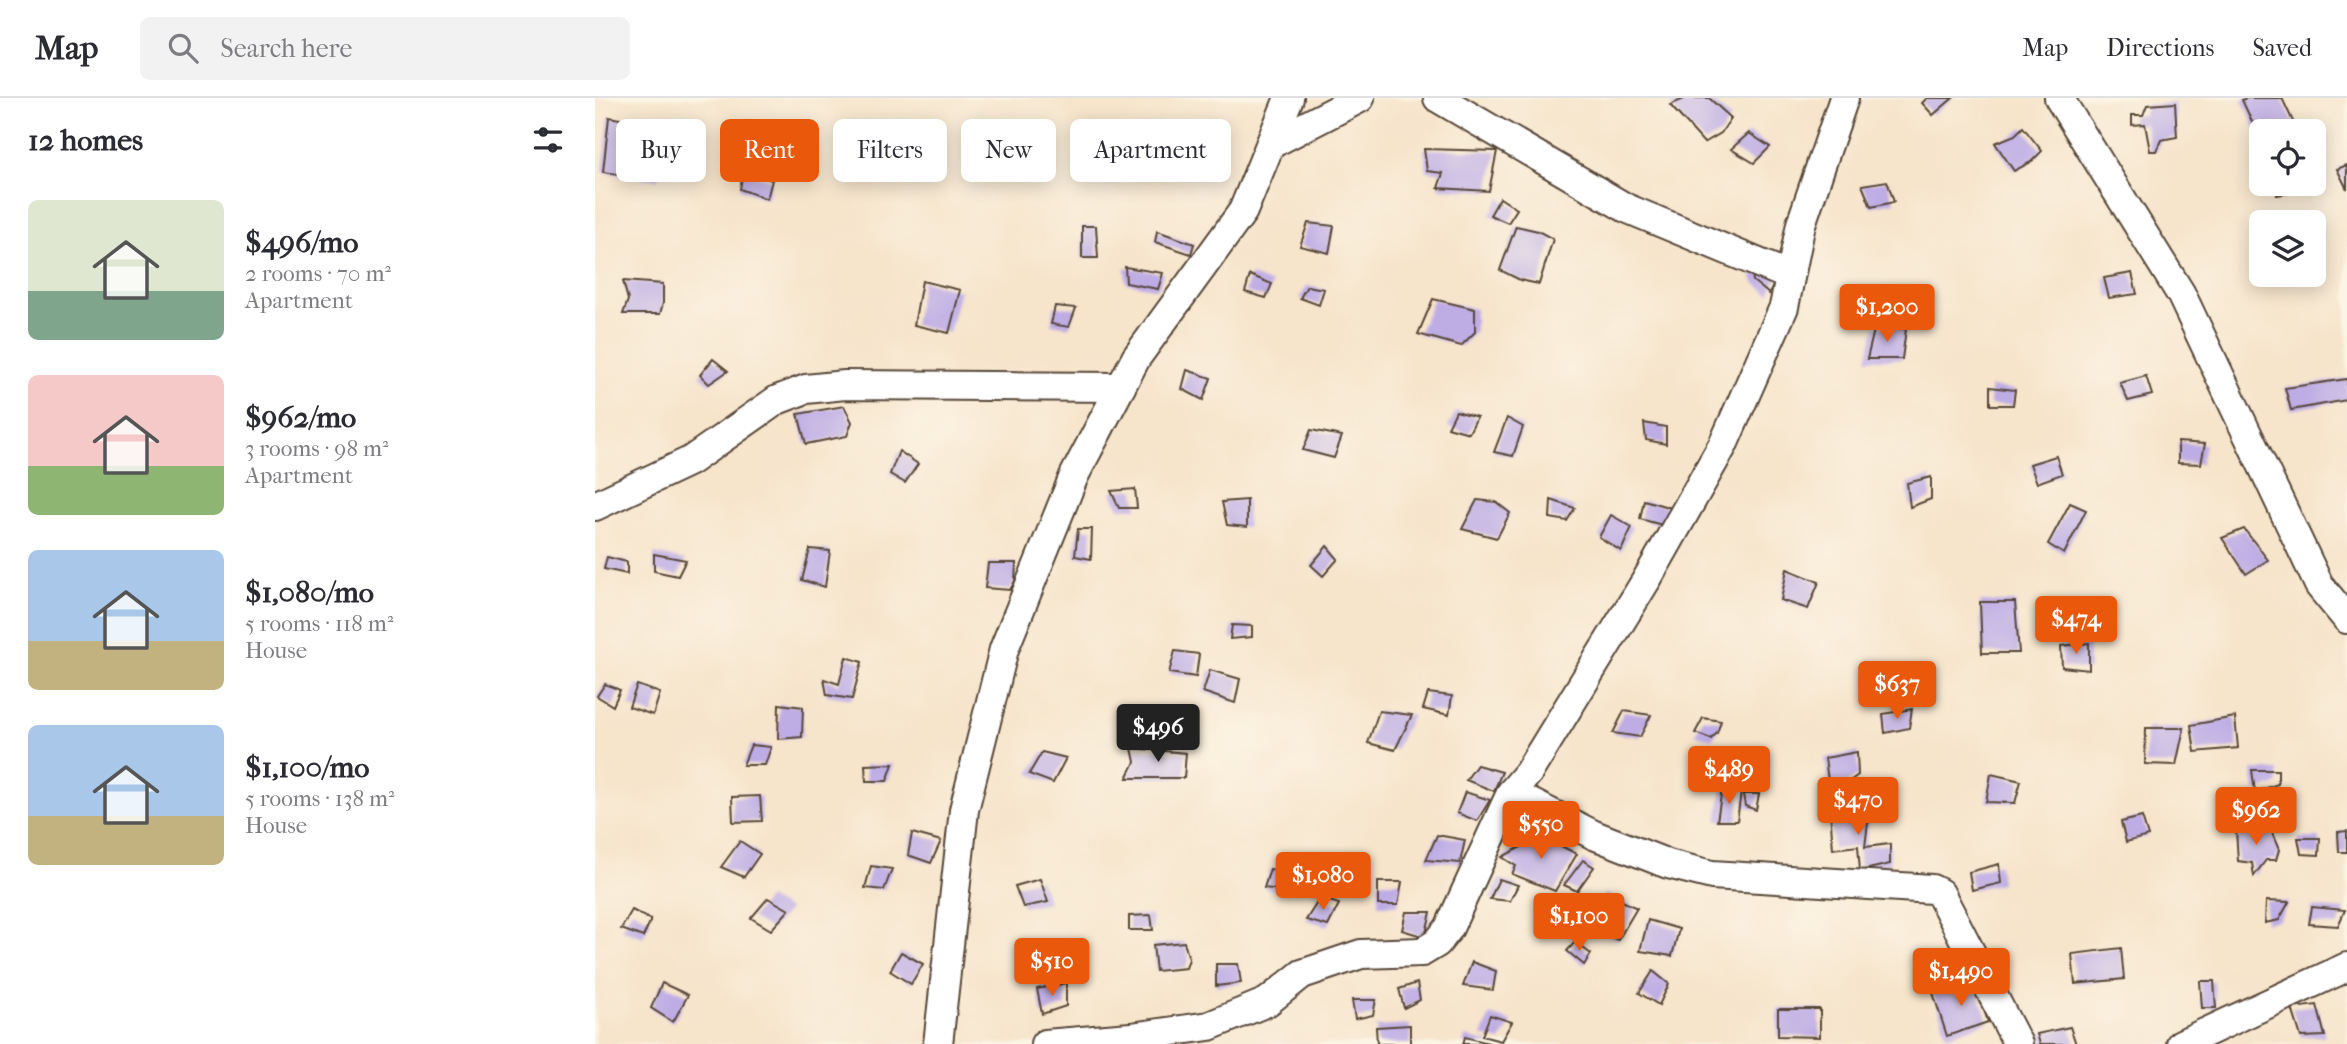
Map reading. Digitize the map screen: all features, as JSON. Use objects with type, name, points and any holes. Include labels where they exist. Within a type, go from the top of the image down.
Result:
[{"type":"street","points":[[939,1044],[964,810],[1004,649],[1074,477],[1136,358],[1243,211],[1289,98]]},
{"type":"street","points":[[1271,144],[1360,98]]},
{"type":"street","points":[[1437,98],[1626,208],[1790,276]]},
{"type":"street","points":[[1045,1044],[1131,1037],[1209,1026],[1267,1002],[1302,974],[1361,954],[1422,953],[1437,943],[1449,928],[1511,793],[1528,773],[1647,579],[1723,445],[1784,307],[1801,224],[1844,98]]},
{"type":"street","points":[[2059,98],[2181,294],[2319,585],[2347,620]]},
{"type":"street","points":[[595,506],[690,461],[777,400],[806,389],[845,385],[1121,387]]},
{"type":"street","points":[[1511,793],[1594,835],[1668,864],[1712,875],[1932,889],[1940,893],[2018,1044]]},
{"type":"street","points":[[2181,1044],[2347,967]]},
{"type":"building","points":[[1686,98],[1709,98],[1731,118],[1721,133],[1704,143],[1670,105]]},
{"type":"building","points":[[1927,98],[1953,98],[1933,115],[1922,103]]},
{"type":"building","points":[[2282,98],[2292,119],[2251,119],[2242,100]]},
{"type":"building","points":[[2175,103],[2177,137],[2161,140],[2156,151],[2150,151],[2145,124],[2132,125],[2132,115],[2143,115],[2147,105]]},
{"type":"building","points":[[609,117],[620,119],[616,119],[616,174],[603,172]]},
{"type":"building","points":[[2023,127],[2042,151],[2031,162],[2014,171],[1995,143],[2015,135]]},
{"type":"building","points":[[1749,133],[1770,147],[1754,163],[1731,149]]},
{"type":"building","points":[[1424,149],[1497,151],[1489,191],[1438,188],[1443,173],[1427,171]]},
{"type":"building","points":[[2347,165],[2347,189],[2337,169]]},
{"type":"building","points":[[1887,181],[1894,202],[1871,207],[1862,185]]},
{"type":"building","points":[[741,182],[771,182],[767,199],[740,189]]},
{"type":"building","points":[[1500,198],[1517,209],[1508,223],[1490,215]]},
{"type":"building","points":[[1308,223],[1334,226],[1329,253],[1300,246]]},
{"type":"building","points":[[1082,226],[1096,226],[1098,258],[1082,258]]},
{"type":"building","points":[[1516,226],[1538,231],[1553,239],[1539,284],[1520,280],[1500,270]]},
{"type":"building","points":[[1157,231],[1194,244],[1191,254],[1155,242]]},
{"type":"building","points":[[1751,265],[1778,276],[1769,294],[1753,281]]},
{"type":"building","points":[[1125,267],[1163,273],[1158,289],[1126,283]]},
{"type":"building","points":[[2132,273],[2137,294],[2109,298],[2104,278]]},
{"type":"building","points":[[1250,275],[1272,284],[1266,298],[1245,292]]},
{"type":"building","points":[[623,281],[663,284],[660,314],[623,314],[628,300]]},
{"type":"building","points":[[922,281],[960,290],[949,333],[914,325]]},
{"type":"building","points":[[1307,286],[1324,289],[1319,305],[1300,298]]},
{"type":"building","points":[[1433,299],[1475,309],[1475,332],[1461,346],[1418,334]]},
{"type":"building","points":[[1055,306],[1076,308],[1069,327],[1051,324]]},
{"type":"building","points":[[1875,326],[1906,329],[1902,359],[1867,359]]},
{"type":"building","points":[[713,359],[728,371],[709,384],[700,375]]},
{"type":"building","points":[[1187,370],[1211,378],[1203,400],[1182,389]]},
{"type":"building","points":[[2146,376],[2152,395],[2128,401],[2120,383]]},
{"type":"building","points":[[2347,379],[2347,400],[2291,410],[2285,388]]},
{"type":"building","points":[[1990,387],[2015,390],[2013,405],[1990,405]]},
{"type":"building","points":[[844,406],[852,422],[847,436],[806,444],[798,414]]},
{"type":"building","points":[[1456,411],[1477,417],[1469,433],[1448,427]]},
{"type":"building","points":[[1507,418],[1523,427],[1513,456],[1494,452]]},
{"type":"building","points":[[1644,423],[1666,427],[1666,444],[1646,440]]},
{"type":"building","points":[[1311,430],[1342,436],[1334,458],[1303,450]]},
{"type":"building","points":[[2178,442],[2205,444],[2201,464],[2178,463]]},
{"type":"building","points":[[899,451],[918,464],[905,483],[890,474]]},
{"type":"building","points":[[2056,456],[2062,474],[2037,483],[2030,464]]},
{"type":"building","points":[[1931,477],[1931,499],[1910,507],[1907,483]]},
{"type":"building","points":[[1135,489],[1137,508],[1119,508],[1111,491]]},
{"type":"building","points":[[1247,500],[1247,527],[1227,525],[1222,502]]},
{"type":"building","points":[[1477,500],[1496,502],[1510,513],[1497,538],[1462,529]]},
{"type":"building","points":[[1551,500],[1575,508],[1567,521],[1550,518]]},
{"type":"building","points":[[1644,500],[1678,510],[1670,527],[1640,519]]},
{"type":"building","points":[[2070,503],[2086,510],[2064,554],[2048,544]]},
{"type":"building","points":[[1611,515],[1632,527],[1621,551],[1599,537]]},
{"type":"building","points":[[1078,529],[1092,529],[1091,559],[1075,556]]},
{"type":"building","points":[[2244,529],[2268,560],[2246,574],[2222,538]]},
{"type":"building","points":[[1327,546],[1338,559],[1323,576],[1311,565]]},
{"type":"building","points":[[810,549],[830,551],[825,587],[802,580]]},
{"type":"building","points":[[654,554],[686,560],[678,576],[654,571]]},
{"type":"building","points":[[607,557],[627,562],[627,574],[604,569]]},
{"type":"building","points":[[988,563],[1016,563],[1015,581],[1010,590],[985,588]]},
{"type":"building","points":[[1787,569],[1819,582],[1808,609],[1781,600]]},
{"type":"building","points":[[1980,602],[2015,602],[2019,653],[1982,653]]},
{"type":"building","points":[[1232,625],[1252,626],[1252,637],[1230,639]]},
{"type":"building","points":[[2089,643],[2089,670],[2062,667],[2061,646]]},
{"type":"building","points":[[1175,651],[1199,654],[1196,677],[1169,673]]},
{"type":"building","points":[[846,657],[862,662],[852,699],[827,695],[824,679],[839,684]]},
{"type":"building","points":[[1210,670],[1240,679],[1235,703],[1203,692]]},
{"type":"building","points":[[605,684],[620,690],[613,706],[597,696]]},
{"type":"building","points":[[637,685],[660,693],[653,715],[629,707]]},
{"type":"building","points":[[1428,693],[1452,696],[1449,715],[1423,709]]},
{"type":"building","points":[[779,704],[803,707],[802,737],[778,739]]},
{"type":"building","points":[[1912,709],[1909,728],[1885,733],[1883,714]]},
{"type":"building","points":[[1379,711],[1412,715],[1395,750],[1368,743]]},
{"type":"building","points":[[1624,711],[1651,715],[1640,737],[1613,733]]},
{"type":"building","points":[[2235,717],[2238,748],[2195,752],[2191,725]]},
{"type":"building","points":[[1703,718],[1721,721],[1717,733],[1711,739],[1695,733]]},
{"type":"building","points":[[2146,728],[2184,728],[2176,765],[2145,764]]},
{"type":"building","points":[[751,745],[771,747],[765,765],[743,765]]},
{"type":"building","points":[[1132,748],[1186,753],[1184,778],[1127,778],[1135,762]]},
{"type":"building","points":[[1042,752],[1066,758],[1053,783],[1029,774]]},
{"type":"building","points":[[1857,752],[1858,775],[1847,783],[1828,781],[1825,758]]},
{"type":"building","points":[[893,764],[887,781],[866,781],[865,765]]},
{"type":"building","points":[[1477,765],[1502,772],[1494,791],[1466,780]]},
{"type":"building","points":[[2252,770],[2278,770],[2278,784],[2255,792]]},
{"type":"building","points":[[1991,774],[2021,781],[2015,803],[1986,802]]},
{"type":"building","points":[[1722,789],[1741,792],[1737,821],[1717,821]]},
{"type":"building","points":[[1465,792],[1490,800],[1477,821],[1457,813]]},
{"type":"building","points":[[1743,794],[1759,794],[1756,810],[1745,806]]},
{"type":"building","points":[[760,796],[762,821],[733,822],[732,797]]},
{"type":"building","points":[[1830,810],[1874,810],[1874,819],[1868,822],[1865,847],[1890,844],[1890,864],[1860,871],[1858,846],[1833,849]]},
{"type":"building","points":[[2142,817],[2148,836],[2126,842],[2121,822]]},
{"type":"building","points":[[2270,828],[2279,850],[2276,860],[2266,860],[2254,876],[2252,863],[2238,861],[2236,830]]},
{"type":"building","points":[[1529,830],[1577,854],[1555,891],[1512,874],[1516,866],[1502,857],[1521,847]]},
{"type":"building","points":[[2347,831],[2347,852],[2339,852],[2338,832]]},
{"type":"building","points":[[912,833],[941,841],[931,863],[908,855]]},
{"type":"building","points":[[1437,835],[1465,840],[1460,863],[1426,860]]},
{"type":"building","points":[[2298,838],[2320,838],[2319,855],[2301,854]]},
{"type":"building","points":[[740,841],[760,854],[744,877],[721,867]]},
{"type":"building","points":[[1583,860],[1594,867],[1577,891],[1564,885]]},
{"type":"building","points":[[1999,864],[2001,883],[1972,890],[1969,872]]},
{"type":"building","points":[[871,866],[892,869],[884,890],[865,888]]},
{"type":"building","points":[[1270,869],[1290,874],[1286,891],[1264,888]]},
{"type":"building","points":[[1040,879],[1048,902],[1023,907],[1015,886]]},
{"type":"building","points":[[1499,879],[1518,885],[1510,901],[1490,899]]},
{"type":"building","points":[[1378,882],[1402,882],[1398,905],[1378,905]]},
{"type":"building","points":[[1605,893],[1637,908],[1618,940],[1586,927]]},
{"type":"building","points":[[768,898],[789,910],[771,930],[751,918]]},
{"type":"building","points":[[1320,898],[1339,904],[1328,926],[1306,920]]},
{"type":"building","points":[[1563,898],[1581,905],[1566,920],[1553,915]]},
{"type":"building","points":[[2266,901],[2289,902],[2279,920],[2265,923]]},
{"type":"building","points":[[2312,907],[2345,910],[2338,926],[2309,924]]},
{"type":"building","points":[[632,910],[651,920],[643,937],[621,929]]},
{"type":"building","points":[[1406,912],[1431,912],[1425,937],[1402,930]]},
{"type":"building","points":[[1151,915],[1153,930],[1129,930],[1129,916]]},
{"type":"building","points":[[1648,920],[1679,929],[1672,956],[1640,951]]},
{"type":"building","points":[[1184,942],[1189,959],[1186,968],[1156,971],[1153,945]]},
{"type":"building","points":[[1575,942],[1591,954],[1584,965],[1567,951]]},
{"type":"building","points":[[2121,948],[2124,979],[2075,984],[2072,954]]},
{"type":"building","points":[[901,952],[923,964],[911,984],[890,971]]},
{"type":"building","points":[[1472,962],[1496,971],[1493,990],[1463,986]]},
{"type":"building","points":[[1216,964],[1238,964],[1241,983],[1216,986]]},
{"type":"building","points":[[1653,971],[1669,984],[1659,1005],[1639,993]]},
{"type":"building","points":[[1975,981],[1988,1022],[1947,1036],[1933,993]]},
{"type":"building","points":[[2200,981],[2214,981],[2216,1008],[2202,1008]]},
{"type":"building","points":[[662,983],[688,995],[673,1022],[651,1008]]},
{"type":"building","points":[[1066,983],[1066,1006],[1042,1014],[1037,989]]},
{"type":"building","points":[[1417,983],[1420,1000],[1404,1008],[1399,989]]},
{"type":"building","points":[[1352,1000],[1376,1000],[1373,1015],[1355,1019]]},
{"type":"building","points":[[2317,1005],[2325,1036],[2301,1037],[2292,1008]]},
{"type":"building","points":[[1778,1009],[1820,1009],[1820,1037],[1778,1036]]},
{"type":"building","points":[[1490,1015],[1512,1022],[1501,1041],[1482,1036]]},
{"type":"building","points":[[1410,1025],[1410,1044],[1377,1044],[1376,1027]]},
{"type":"building","points":[[2070,1027],[2076,1044],[2040,1044],[2037,1034]]},
{"type":"building","points":[[1465,1037],[1489,1043],[1489,1044],[1463,1044]]}]
